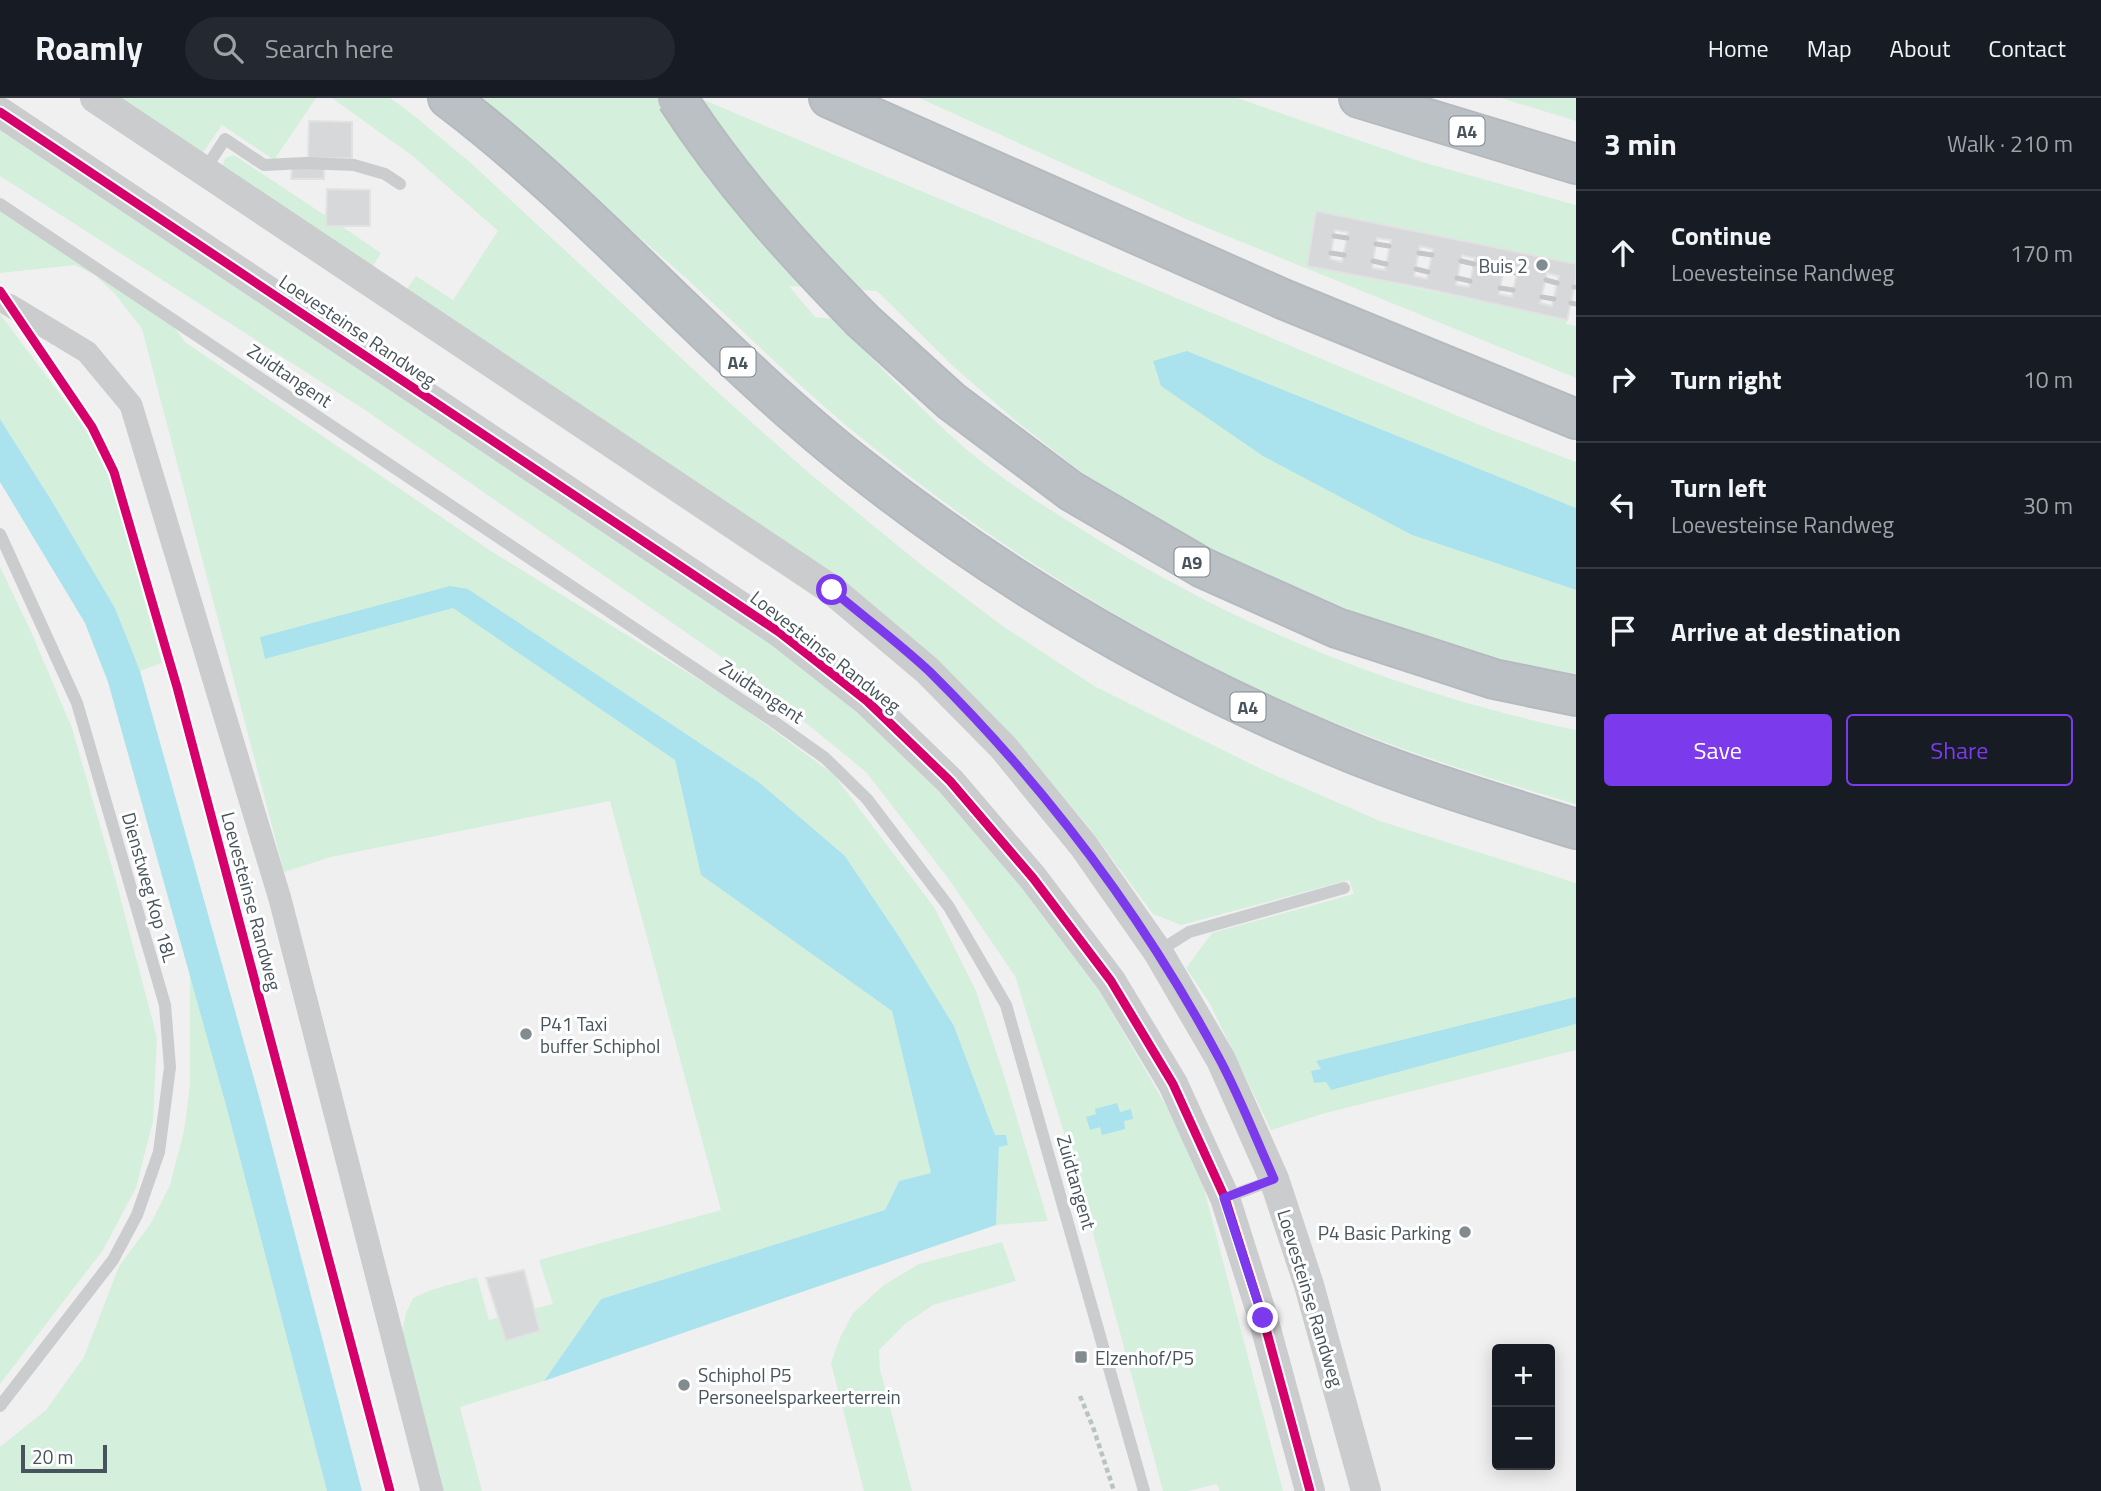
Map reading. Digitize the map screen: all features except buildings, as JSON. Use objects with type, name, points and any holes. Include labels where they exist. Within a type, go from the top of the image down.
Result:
[{"type":"highway","name":"A4","points":[[448,98],[555,189],[752,375],[859,468],[996,566],[1154,660],[1270,718],[1392,768],[1576,829]]},
{"type":"highway","name":"A9","points":[[677,98],[702,137],[789,245],[863,321],[951,401],[1071,491],[1203,568],[1336,628],[1494,679],[1576,696]]},
{"type":"highway","points":[[829,98],[1283,299],[1576,419]]},
{"type":"highway","name":"A4","points":[[1359,98],[1576,164]]},
{"type":"street","name":"Loevesteinse Randweg","points":[[95,98],[832,590],[927,670],[1003,747],[1083,845],[1158,952],[1221,1060],[1274,1179],[1309,1285],[1366,1491]]},
{"type":"street","name":"Loevesteinse Randweg","points":[[0,112],[779,632],[867,701],[950,781],[1033,878],[1111,981],[1173,1084],[1224,1198],[1263,1318],[1310,1491]]},
{"type":"street","name":"Loevesteinse Randweg","points":[[4,304],[87,352],[131,405],[280,899],[432,1491]]},
{"type":"lane","points":[[204,171],[225,139],[264,165],[354,165],[385,174],[400,184]]},
{"type":"lane","name":"Zuidtangent","points":[[0,204],[773,721],[825,758],[867,799],[949,907],[1006,1005],[1144,1491]]},
{"type":"lane","name":"Dienstweg Kop 18L","points":[[0,534],[77,703],[165,1005],[170,1067],[159,1152],[137,1215],[113,1260],[0,1406]]},
{"type":"lane","points":[[1158,952],[1189,932],[1345,888]]},
{"type":"lane","points":[[1224,1198],[1274,1179]]},
{"type":"path","points":[[1080,1396],[1114,1491]]},
{"type":"green space","points":[[117,98],[316,98],[274,160],[222,125],[202,154]]},
{"type":"green space","points":[[332,98],[390,98],[412,114],[472,164],[809,473],[919,563],[1004,627],[1096,687],[1263,770],[1380,821],[1576,883],[1576,1050],[1322,1114],[1271,1130],[1210,1004],[1186,968],[1212,933],[1354,894],[1349,880],[1181,925],[1153,914],[1087,825],[1023,749],[405,292],[416,276],[453,300],[498,231],[414,157]]},
{"type":"green space","points":[[474,98],[699,98],[1494,431],[1576,462],[1576,508],[1187,351],[1412,535],[1576,590],[1576,677],[1498,658],[1350,610],[1209,549],[1081,472],[1016,421],[954,367],[877,291],[789,286],[815,317],[834,319],[915,401],[981,461],[1046,507],[1153,572],[1210,603],[1328,656],[1450,698],[1576,730],[1576,804],[1414,753],[1257,689],[1154,636],[1053,576],[956,511],[864,440],[796,381],[672,265]]},
{"type":"green space","points":[[919,98],[1237,98],[1422,162],[1576,205],[1576,264],[1317,211],[1307,265],[1567,320],[1566,324],[1576,326],[1576,378],[1195,223]]},
{"type":"green space","points":[[1501,98],[1576,98],[1576,121]]},
{"type":"green space","points":[[0,123],[768,632],[937,778],[1075,948],[1196,1158],[1283,1491],[1220,1491],[1217,1484],[1188,1491],[1163,1491],[1076,1171],[1015,976],[948,878],[866,772],[746,674],[365,410],[0,176]]},
{"type":"green space","points":[[234,155],[326,216],[326,226],[341,226],[381,253],[371,269],[222,166],[225,158]]},
{"type":"green space","points":[[0,207],[164,313],[185,342],[491,551],[735,702],[833,774],[934,907],[976,991],[1048,1221],[996,1225],[999,1147],[1008,1144],[1005,1135],[995,1136],[954,1026],[845,856],[760,783],[468,589],[261,637],[265,659],[453,607],[675,760],[701,875],[892,1011],[931,1173],[899,1181],[885,1210],[601,1299],[544,1381],[460,1407],[482,1491],[441,1491],[401,1338],[406,1313],[413,1298],[477,1277],[489,1320],[553,1304],[539,1260],[721,1210],[610,801],[331,857],[284,872],[142,329],[115,294],[96,276],[75,265],[0,273]]},
{"type":"green space","points":[[0,314],[84,426],[111,481],[162,663],[140,671],[115,608],[0,419]]},
{"type":"green space","points":[[0,567],[72,728],[157,1038],[153,1121],[136,1188],[103,1250],[0,1384]]},
{"type":"green space","points":[[190,975],[327,1491],[0,1491],[0,1447],[46,1410],[84,1357],[119,1266],[151,1223],[170,1185],[184,1131],[190,1085]]},
{"type":"green space","points":[[1002,1242],[1016,1281],[933,1305],[905,1324],[879,1350],[880,1369],[912,1491],[864,1491],[831,1363],[853,1313],[884,1285],[919,1264]]},
{"type":"water","points":[[1187,351],[1576,508],[1576,590],[1412,535],[1263,456],[1161,386],[1153,361]]},
{"type":"water","points":[[0,419],[115,608],[140,671],[260,1100],[362,1491],[327,1491],[227,1109],[108,682],[85,623],[0,482]]},
{"type":"water","points":[[450,586],[468,589],[760,783],[845,856],[954,1026],[995,1135],[1006,1135],[1008,1145],[999,1147],[996,1225],[544,1381],[601,1299],[885,1210],[899,1181],[931,1173],[892,1011],[701,875],[675,760],[453,608],[265,659],[260,637]]},
{"type":"water","points":[[1576,997],[1576,1024],[1331,1090],[1326,1082],[1314,1083],[1311,1071],[1321,1069],[1316,1061]]},
{"type":"water","points":[[1117,1103],[1120,1112],[1131,1109],[1133,1119],[1124,1121],[1125,1129],[1102,1135],[1100,1127],[1090,1130],[1086,1117],[1096,1114],[1095,1109]]},
{"type":"railway","points":[[1334,236],[1347,238]]},
{"type":"railway","points":[[1376,244],[1389,246]]},
{"type":"railway","points":[[1331,253],[1344,255]]},
{"type":"railway","points":[[1419,253],[1432,255]]},
{"type":"railway","points":[[1373,261],[1386,264]]},
{"type":"railway","points":[[1461,261],[1474,264]]},
{"type":"railway","points":[[1416,269],[1428,272]]},
{"type":"railway","points":[[1504,271],[1517,273]]},
{"type":"railway","points":[[1457,278],[1470,281]]},
{"type":"railway","points":[[1546,280],[1557,283]]},
{"type":"railway","points":[[1500,288],[1513,290]]},
{"type":"railway","points":[[1542,297],[1554,299]]},
{"type":"railway","points":[[1571,303],[1576,304]]},
{"type":"cycle path","points":[[0,112],[779,632],[867,701],[950,781],[1033,878],[1111,981],[1173,1084],[1225,1198],[1263,1318],[1310,1491]]},
{"type":"cycle path","points":[[0,291],[92,427],[114,472],[177,687],[390,1491]]},
{"type":"place","name":"Buis 2","points":[[1542,265]]},
{"type":"place","name":"P41 Taxi buffer Schiphol","points":[[526,1034]]},
{"type":"place","name":"P4 Basic Parking","points":[[1465,1232]]},
{"type":"place","name":"Elzenhof/P5","points":[[1081,1357]]},
{"type":"place","name":"Schiphol P5 Personeelsparkeerterrein","points":[[684,1385]]},
{"type":"route","points":[[832,590],[927,670],[1003,747],[1083,845],[1158,952],[1221,1060],[1274,1179],[1224,1198],[1263,1318]]}]
